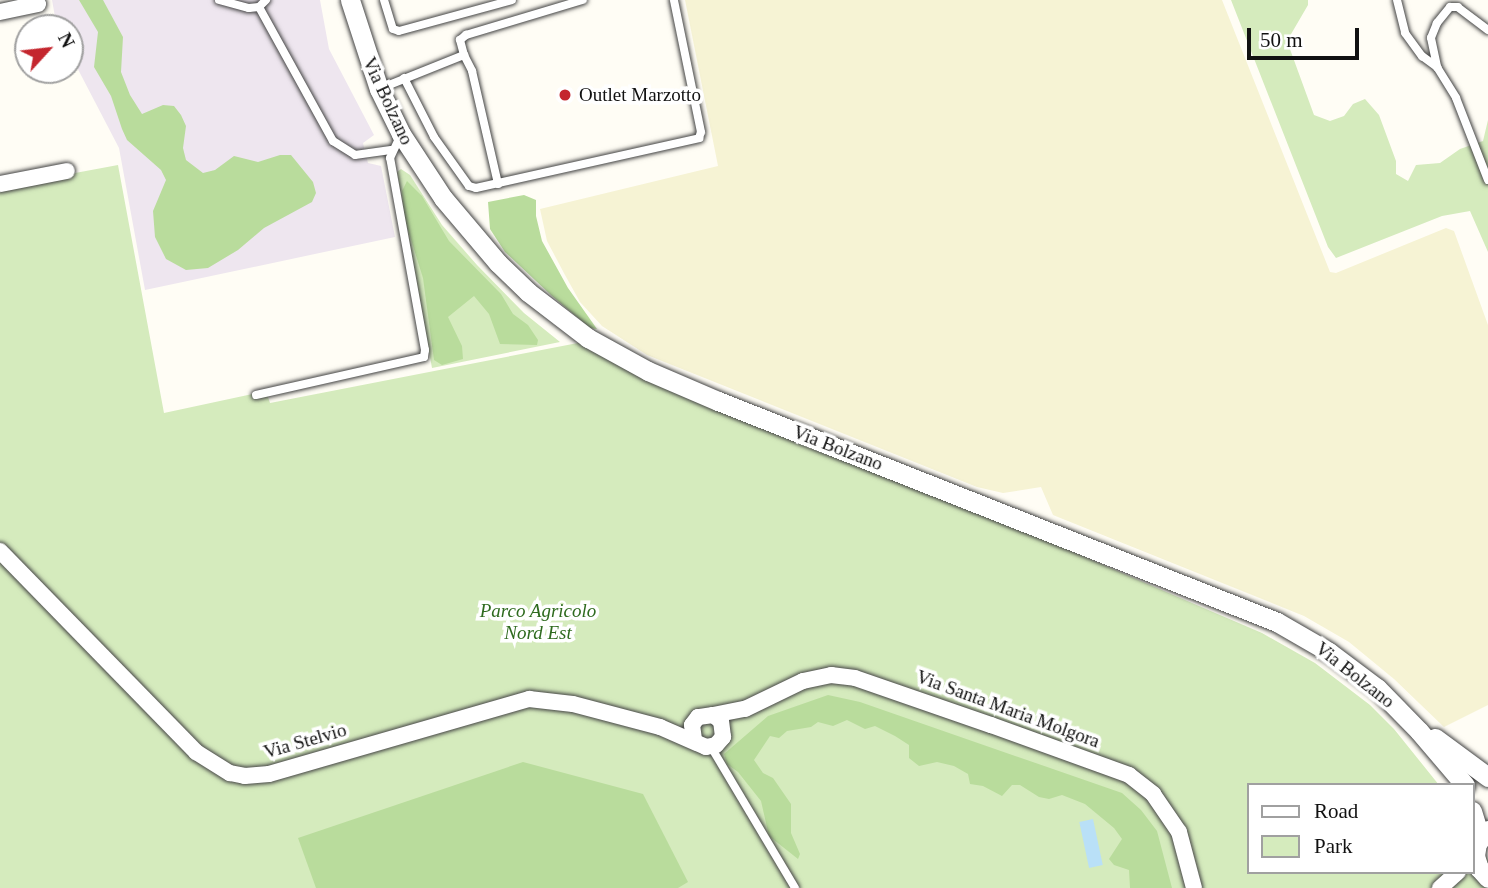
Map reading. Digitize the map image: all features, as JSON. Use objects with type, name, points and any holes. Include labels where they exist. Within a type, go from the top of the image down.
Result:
[{"type":"street","name":"Via Bolzano","points":[[350,0],[396,142],[498,263],[559,317],[606,349],[718,401],[1250,609],[1304,636],[1341,661],[1409,719],[1463,783]]},
{"type":"street","points":[[0,12],[38,4]]},
{"type":"street","points":[[0,184],[67,171]]},
{"type":"street","name":"Via Stelvio","points":[[0,551],[196,752],[230,773],[244,776],[269,774],[529,699],[573,704],[660,727],[694,740]]},
{"type":"street","name":"Via Santa Maria Molgora","points":[[745,709],[803,681],[831,675],[855,678],[1129,775],[1153,794],[1173,820],[1179,832],[1194,888]]},
{"type":"street","points":[[745,709],[724,732],[720,742],[711,747],[701,746],[694,740],[691,730],[694,720],[702,715],[745,709]]},
{"type":"street","points":[[713,715],[721,721],[724,732]]},
{"type":"street","points":[[1409,719],[1488,777]]},
{"type":"street","name":"Via Stelvio","points":[[660,727],[694,720]]},
{"type":"street","name":"Via Bolzano","points":[[1448,765],[1458,783]]},
{"type":"street","points":[[1474,797],[1488,815]]},
{"type":"street","points":[[1474,821],[1479,846],[1479,868],[1488,878]]},
{"type":"street","points":[[1440,888],[1456,874]]},
{"type":"lane","points":[[219,0],[262,3],[333,141],[355,155],[396,142]]},
{"type":"lane","points":[[384,0],[393,29],[399,30],[512,0]]},
{"type":"lane","points":[[498,184],[472,71],[460,40],[466,35],[583,0]]},
{"type":"lane","points":[[404,78],[434,137],[469,186],[498,184],[699,138],[701,132],[674,0]]},
{"type":"lane","points":[[1397,0],[1405,33],[1422,56],[1437,67]]},
{"type":"lane","points":[[1488,30],[1458,7],[1450,7],[1437,23],[1432,38],[1437,67],[1456,98],[1488,180]]},
{"type":"lane","points":[[379,89],[464,55]]},
{"type":"lane","points":[[256,395],[424,357],[425,350],[390,158],[396,142]]},
{"type":"lane","points":[[711,747],[794,888]]},
{"type":"shaded area","points":[[52,0],[320,0],[329,49],[374,135],[363,143],[368,163],[381,166],[395,237],[145,290],[119,148],[84,81],[84,14],[54,14]]},
{"type":"shaded area","points":[[685,0],[1222,0],[1330,272],[1336,273],[1446,228],[1454,231],[1488,325],[1488,705],[1444,727],[1394,679],[1349,642],[1304,616],[1053,515],[1041,487],[1003,493],[977,487],[647,355],[602,326],[580,302],[565,275],[547,241],[540,209],[718,166]]},
{"type":"green space","points":[[79,0],[103,0],[123,37],[121,72],[130,95],[142,114],[163,105],[174,106],[181,115],[186,126],[183,148],[186,160],[203,173],[215,170],[234,156],[258,162],[280,155],[291,155],[313,182],[316,193],[312,202],[264,228],[238,250],[208,268],[186,270],[166,259],[155,237],[153,211],[166,180],[161,170],[127,140],[111,96],[94,67],[98,32]]},
{"type":"green space","points":[[1231,0],[1308,0],[1308,5],[1287,41],[1314,115],[1330,121],[1344,116],[1353,104],[1365,99],[1379,115],[1396,161],[1396,174],[1408,181],[1416,165],[1440,163],[1460,149],[1483,141],[1488,120],[1488,252],[1470,211],[1442,216],[1336,258],[1328,247]]},
{"type":"green space","name":"Parco Agricolo Nord Est","points":[[118,165],[164,413],[266,391],[270,403],[583,342],[1262,633],[1315,663],[1370,705],[1394,729],[1437,783],[1246,783],[1246,874],[1474,874],[1474,838],[1488,860],[1488,888],[0,888],[0,187]]},
{"type":"green space","points":[[401,169],[410,175],[442,225],[477,265],[524,313],[560,342],[432,368],[397,172]]},
{"type":"green space","points":[[407,181],[422,196],[449,241],[501,294],[513,314],[528,325],[538,340],[537,345],[500,344],[489,314],[474,296],[448,317],[462,346],[463,359],[442,365],[434,360],[423,278],[404,217],[402,191]]},
{"type":"green space","points":[[524,195],[536,200],[536,216],[542,241],[568,288],[597,329],[590,328],[552,296],[505,252],[490,229],[488,202]]},
{"type":"green space","points":[[828,695],[860,702],[1122,793],[1141,810],[1157,831],[1172,888],[1130,888],[1129,870],[1114,865],[1109,859],[1122,839],[1114,828],[1085,804],[1062,795],[1049,799],[1039,797],[1020,785],[1012,785],[1002,796],[983,786],[970,784],[968,774],[954,766],[937,762],[919,766],[909,758],[909,745],[895,736],[875,726],[865,729],[847,720],[833,726],[818,722],[811,727],[787,731],[779,738],[770,736],[754,760],[763,773],[773,778],[791,804],[791,833],[800,854],[798,859],[769,836],[761,801],[738,772],[727,764],[724,754],[768,716]]},
{"type":"green space","points":[[523,762],[643,794],[688,882],[678,888],[316,888],[298,838]]},
{"type":"water","points":[[1093,819],[1103,865],[1089,868],[1079,822]]},
{"type":"place","name":"Outlet Marzotto","points":[[565,95]]}]
